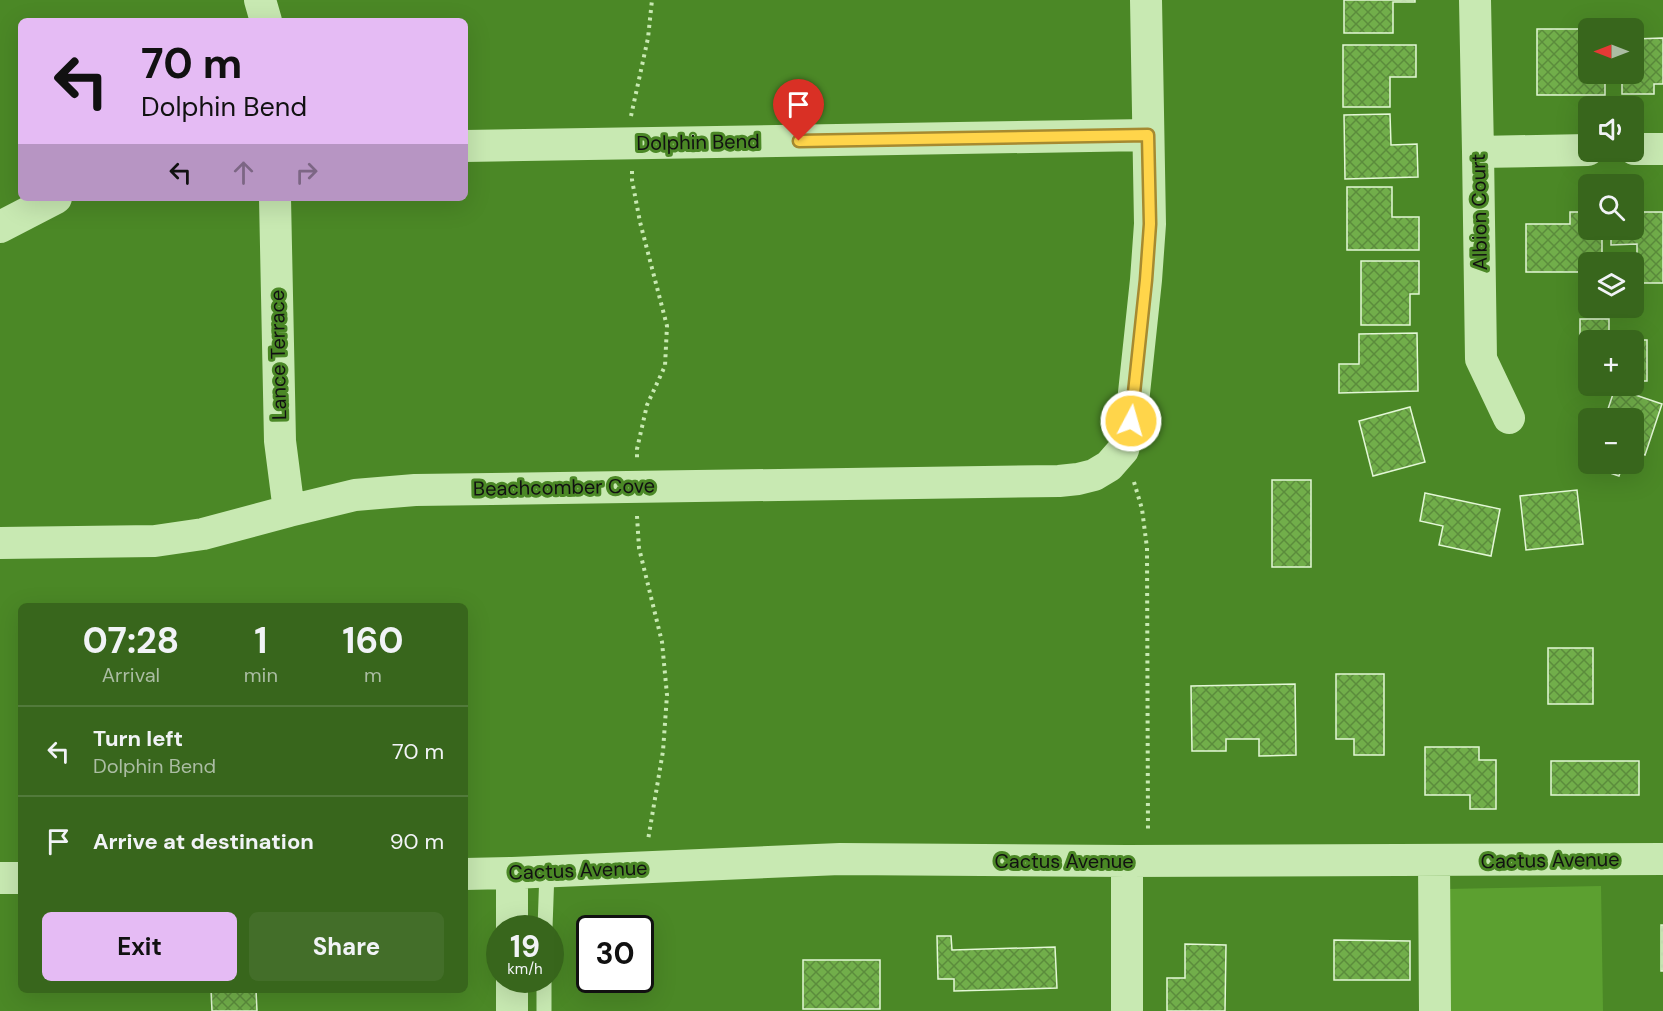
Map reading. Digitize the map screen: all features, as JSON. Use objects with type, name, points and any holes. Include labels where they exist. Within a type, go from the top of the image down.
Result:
[{"type":"street","points":[[260,0],[265,18]]},
{"type":"street","points":[[1123,450],[1131,421],[1150,224],[1146,0]]},
{"type":"street","name":"Albion Court","points":[[1474,0],[1481,360],[1509,418]]},
{"type":"street","name":"Dolphin Bend","points":[[468,146],[1148,135]]},
{"type":"street","points":[[1644,149],[1663,148]]},
{"type":"street","points":[[1478,152],[1578,150]]},
{"type":"street","points":[[0,226],[50,201]]},
{"type":"street","name":"Lance Terrace","points":[[275,201],[280,441],[289,511]]},
{"type":"street","name":"Beachcomber Cove","points":[[0,543],[155,541],[204,534],[355,495],[415,489],[1068,480],[1094,475],[1109,466],[1123,450]]},
{"type":"street","name":"Cactus Avenue","points":[[468,874],[840,859],[1434,861],[1663,859]]},
{"type":"street","points":[[1127,1011],[1138,861]]},
{"type":"street","points":[[1434,861],[1435,1011]]},
{"type":"street","points":[[512,873],[512,915]]},
{"type":"street","points":[[0,878],[18,878]]},
{"type":"street","points":[[512,993],[512,1011]]},
{"type":"lane","points":[[545,915],[547,871]]},
{"type":"lane","points":[[544,993],[544,1011]]},
{"type":"path","points":[[631,121],[648,38],[652,0]]},
{"type":"path","points":[[631,165],[640,222],[667,326],[665,366],[647,405],[637,449],[637,468]]},
{"type":"path","points":[[1123,450],[1142,509],[1147,548],[1138,861]]},
{"type":"path","points":[[637,511],[639,548],[662,642],[667,695],[663,751],[647,847]]},
{"type":"green space","points":[[1601,886],[1603,1011],[1447,1011],[1445,889]]},
{"type":"building","points":[[1344,0],[1415,0],[1415,2],[1393,2],[1393,33],[1344,33]]},
{"type":"building","points":[[1537,29],[1578,29],[1578,84],[1605,84],[1605,95],[1537,95]]},
{"type":"building","points":[[1663,38],[1663,84],[1654,84],[1654,94],[1622,94],[1622,84],[1644,84],[1644,39]]},
{"type":"building","points":[[1343,45],[1416,45],[1416,77],[1390,77],[1390,107],[1343,107]]},
{"type":"building","points":[[1390,114],[1391,145],[1417,144],[1418,177],[1345,179],[1344,115]]},
{"type":"building","points":[[1347,187],[1392,187],[1392,217],[1419,217],[1419,250],[1347,250]]},
{"type":"building","points":[[1570,212],[1578,212],[1578,240],[1602,240],[1602,252],[1578,252],[1578,272],[1526,272],[1526,224],[1570,224]]},
{"type":"building","points":[[1644,212],[1663,212],[1663,283],[1644,283],[1644,252],[1637,252],[1637,244],[1611,245],[1611,240],[1644,240]]},
{"type":"building","points":[[1361,261],[1419,261],[1419,294],[1410,294],[1410,325],[1361,325]]},
{"type":"building","points":[[1580,319],[1609,319],[1609,330],[1580,330]]},
{"type":"building","points":[[1417,333],[1418,391],[1339,393],[1339,364],[1359,364],[1359,334]]},
{"type":"building","points":[[1644,340],[1647,340],[1647,381],[1644,381]]},
{"type":"building","points":[[1612,396],[1638,396],[1662,404],[1645,455],[1644,408],[1608,408]]},
{"type":"building","points":[[1410,407],[1425,462],[1373,476],[1359,421]]},
{"type":"building","points":[[1272,480],[1311,480],[1311,567],[1272,567]]},
{"type":"building","points":[[1577,490],[1583,544],[1526,550],[1520,496]]},
{"type":"building","points":[[1425,493],[1500,509],[1491,556],[1439,545],[1443,526],[1420,521]]},
{"type":"building","points":[[1548,648],[1593,648],[1593,704],[1548,704]]},
{"type":"building","points":[[1336,674],[1384,674],[1384,755],[1354,755],[1354,739],[1336,739]]},
{"type":"building","points":[[1295,684],[1296,755],[1259,756],[1259,739],[1226,739],[1226,751],[1192,751],[1191,686]]},
{"type":"building","points":[[1425,747],[1479,747],[1479,760],[1496,760],[1496,809],[1470,809],[1470,795],[1425,795]]},
{"type":"building","points":[[1551,761],[1639,761],[1639,795],[1551,795]]},
{"type":"building","points":[[1661,925],[1663,925],[1663,971],[1661,971]]},
{"type":"building","points":[[937,936],[951,936],[952,950],[1055,947],[1057,988],[954,991],[954,979],[938,979]]},
{"type":"building","points":[[1334,940],[1410,941],[1410,980],[1334,980]]},
{"type":"building","points":[[1185,944],[1226,945],[1225,1011],[1167,1011],[1167,978],[1185,978]]},
{"type":"building","points":[[803,960],[880,960],[880,1009],[803,1009]]},
{"type":"building","points":[[211,993],[256,993],[257,1011],[212,1011]]},
{"type":"route","points":[[799,141],[1148,135],[1150,224],[1131,421]]}]
